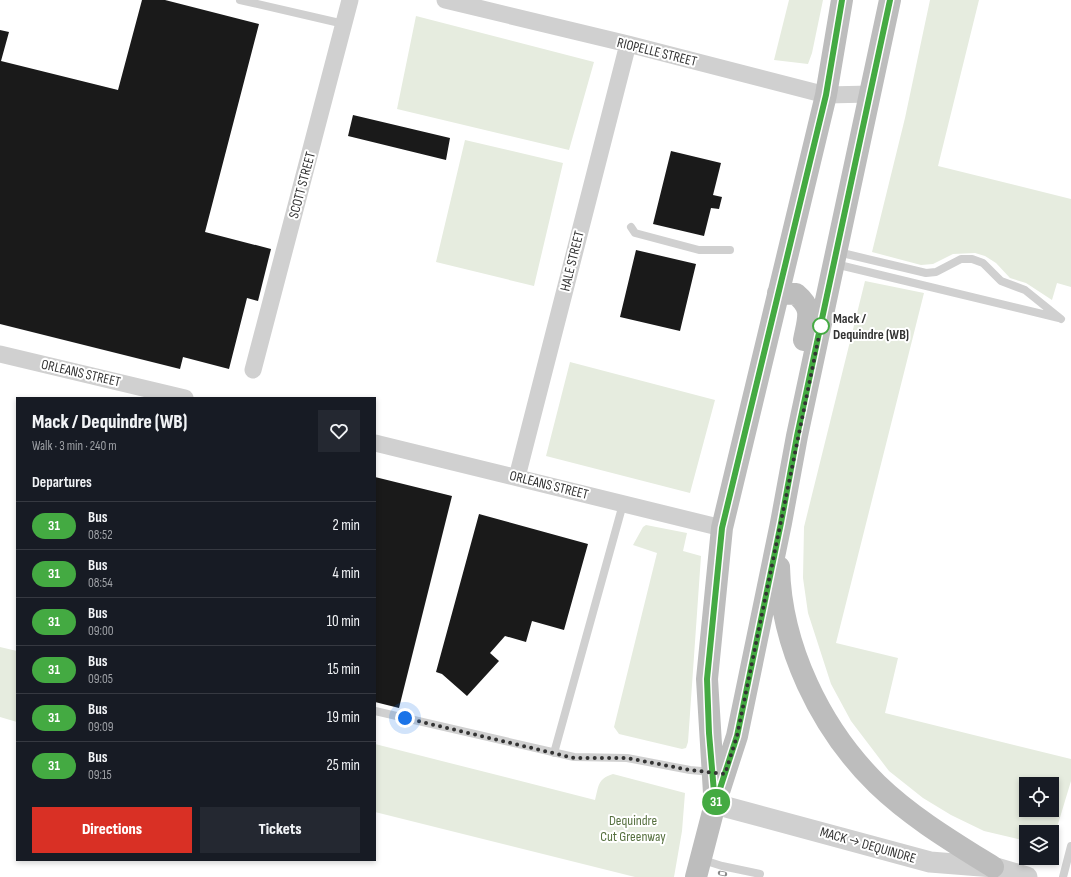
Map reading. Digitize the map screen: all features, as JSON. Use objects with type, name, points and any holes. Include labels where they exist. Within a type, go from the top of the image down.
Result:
[{"type":"main road","points":[[698,868],[715,804],[718,773],[707,679],[722,528],[826,95],[842,0]]},
{"type":"main road","points":[[718,773],[737,736],[781,523],[797,436],[890,0]]},
{"type":"main road","points":[[778,293],[796,294],[805,302],[809,312],[800,362],[797,436]]},
{"type":"main road","points":[[781,523],[779,561],[781,593],[801,668],[818,707],[850,754],[877,784],[907,811],[993,868]]},
{"type":"street","name":"SCOTT STREET","points":[[253,370],[350,0]]},
{"type":"street","name":"RIOPELLE STREET","points":[[445,0],[495,8],[826,95],[871,94]]},
{"type":"street","name":"HALE STREET","points":[[517,477],[628,44]]},
{"type":"street","name":"ORLEANS STREET","points":[[0,354],[181,397]]},
{"type":"street","name":"ORLEANS STREET","points":[[376,443],[722,528]]},
{"type":"street","name":"MACK → DEQUINDRE","points":[[715,804],[930,862],[993,868],[1027,877]]},
{"type":"lane","points":[[240,0],[344,24]]},
{"type":"lane","points":[[631,227],[635,233],[699,250],[730,250]]},
{"type":"lane","points":[[836,258],[926,273],[936,272],[961,260],[972,259],[983,263],[1002,281],[1025,290],[1061,319],[836,258]]},
{"type":"lane","points":[[554,753],[623,504]]},
{"type":"lane","points":[[376,711],[574,758],[627,758],[690,770],[718,773]]},
{"type":"lane","points":[[1063,877],[1071,846]]},
{"type":"lane","points":[[698,868],[722,866],[760,874]]},
{"type":"green space","points":[[789,0],[823,0],[812,53],[808,64],[774,60]]},
{"type":"green space","points":[[930,0],[979,0],[938,166],[1071,199],[1071,287],[1057,283],[1052,300],[1026,283],[1010,278],[996,263],[985,256],[975,253],[953,254],[933,264],[921,265],[872,252],[905,118]]},
{"type":"green space","points":[[416,16],[594,62],[569,150],[397,109]]},
{"type":"green space","points":[[465,140],[563,163],[534,286],[436,262]]},
{"type":"green space","points":[[865,281],[924,293],[836,643],[898,658],[885,713],[1071,759],[1071,781],[1058,825],[1019,825],[1019,839],[984,831],[951,815],[923,798],[889,771],[851,721],[831,684],[808,613],[803,578],[804,527]]},
{"type":"green space","points":[[570,362],[715,400],[690,493],[546,456]]},
{"type":"green space","points":[[646,525],[687,533],[683,551],[701,556],[688,742],[686,748],[682,749],[619,734],[614,727],[657,553],[633,545],[643,527]]},
{"type":"green space","points":[[0,647],[16,651],[16,722],[0,717]]},
{"type":"green space","name":"Dequindre Cut Greenway","points":[[376,744],[595,800],[601,781],[613,774],[685,793],[682,831],[674,877],[635,877],[376,812]]},
{"type":"building","points":[[142,0],[165,0],[259,24],[205,232],[271,249],[258,301],[247,298],[229,369],[183,357],[180,369],[0,324],[0,30],[9,32],[1,61],[118,90]]},
{"type":"building","points":[[353,115],[450,138],[446,160],[348,136]]},
{"type":"building","points":[[671,151],[721,163],[713,195],[722,197],[719,209],[711,208],[704,236],[653,224]]},
{"type":"building","points":[[636,250],[696,264],[680,331],[620,317]]},
{"type":"building","points":[[376,477],[452,496],[399,708],[376,702]]},
{"type":"building","points":[[479,514],[588,544],[564,630],[532,621],[526,642],[505,636],[490,653],[499,661],[467,696],[442,674],[436,672]]},
{"type":"railway","points":[[720,873],[725,874]]},
{"type":"bus line","name":"31","points":[[842,0],[826,95],[722,528],[715,585],[707,679],[709,733],[715,804],[737,736],[781,523],[797,436],[890,0]]},
{"type":"place","name":"Mack / Dequindre (WB)","points":[[821,326]]},
{"type":"route","points":[[405,718],[574,758],[627,758],[690,770],[725,774],[737,736],[781,523],[797,436],[821,326]]}]
